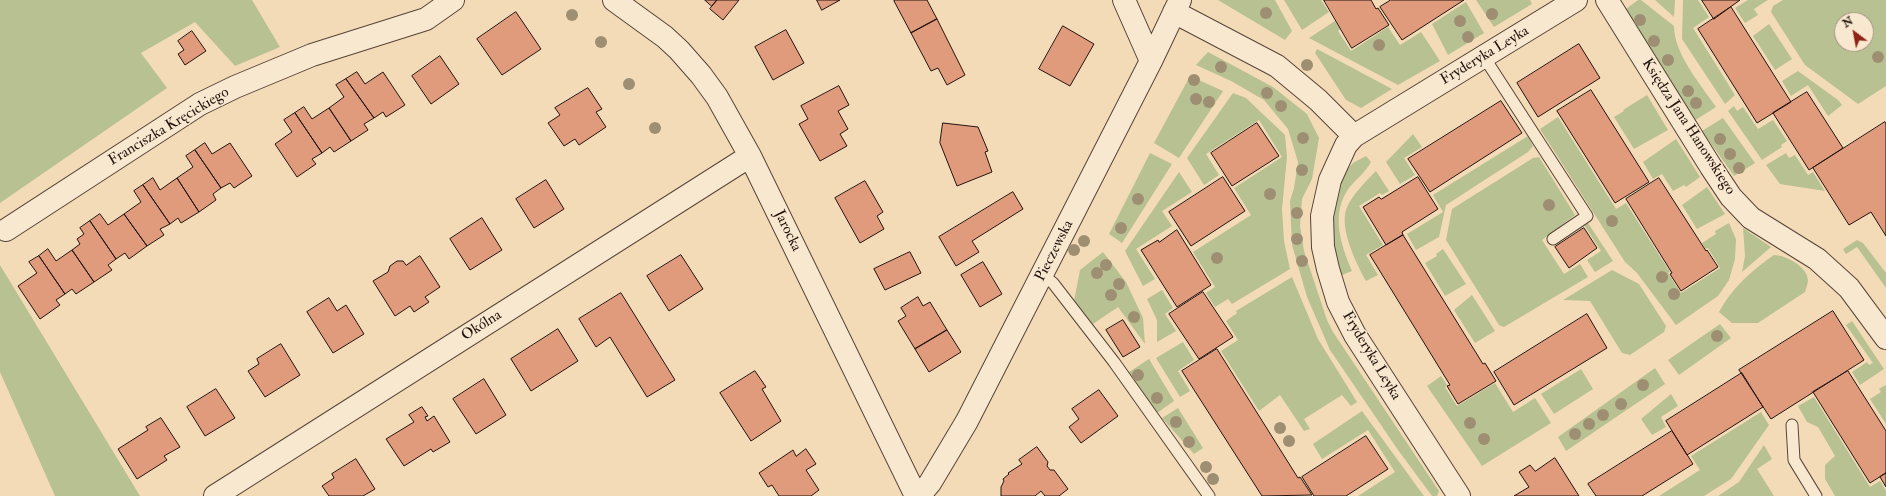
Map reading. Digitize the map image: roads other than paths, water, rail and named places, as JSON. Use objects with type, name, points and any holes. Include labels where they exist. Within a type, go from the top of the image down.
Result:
[{"type":"street","name":"Franciszka Kręcickiego","points":[[6,230],[200,104],[235,87],[312,55],[426,19],[453,0]]},
{"type":"street","name":"Jarocka","points":[[614,0],[679,50],[701,75],[717,97],[750,156],[916,496]]},
{"type":"street","points":[[1124,0],[1151,61]]},
{"type":"street","name":"Fryderyka Leyka","points":[[1459,496],[1355,335],[1338,302],[1323,247],[1322,216],[1330,180],[1346,145],[1354,136],[1576,0]]},
{"type":"street","name":"Księdza Jana Hanowskiego","points":[[1607,0],[1731,197],[1751,218],[1817,260],[1849,288],[1886,338]]},
{"type":"street","points":[[1177,6],[1277,66],[1318,100],[1354,136]]},
{"type":"street","name":"Pieczewska","points":[[919,496],[930,483],[967,420],[1043,275],[1151,61],[1177,6]]},
{"type":"street","name":"Okólna","points":[[215,496],[750,156]]},
{"type":"lane","points":[[1484,57],[1587,216],[1553,239]]},
{"type":"lane","points":[[1043,275],[1053,283],[1114,362],[1209,496]]},
{"type":"lane","points":[[1792,425],[1794,460],[1816,496]]}]
